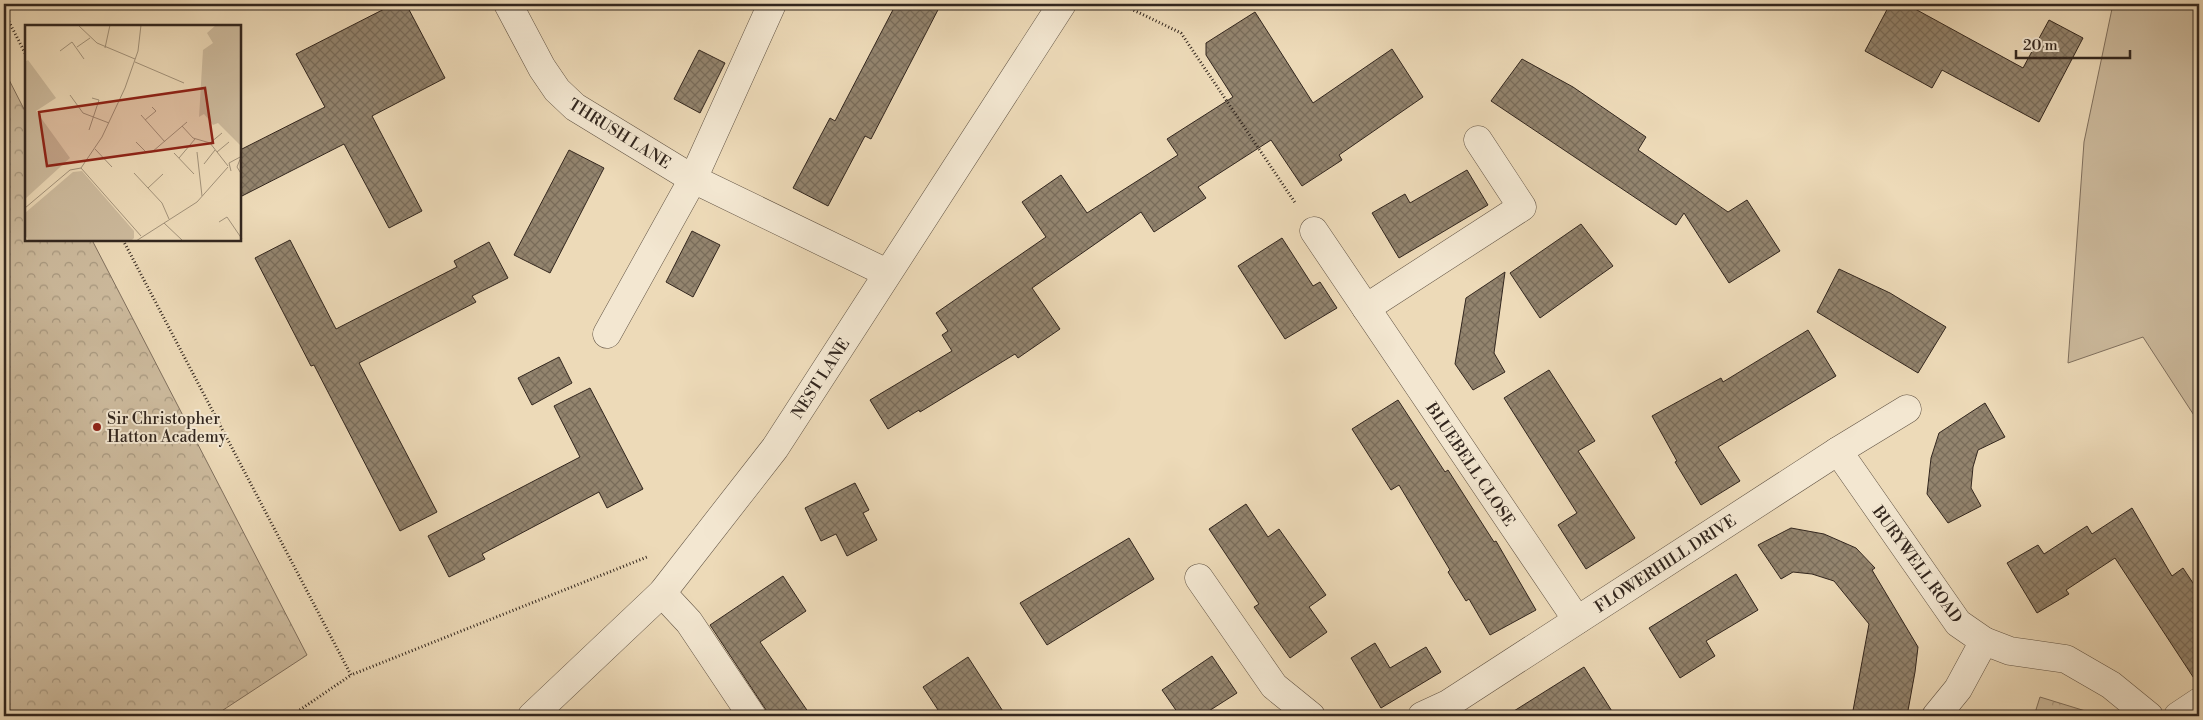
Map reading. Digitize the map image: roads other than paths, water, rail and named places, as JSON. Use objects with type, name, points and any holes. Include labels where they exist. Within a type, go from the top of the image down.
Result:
[{"type":"street","name":"THRUSH LANE","points":[[508,4],[542,68],[563,97],[575,107],[693,179],[887,273]]},
{"type":"street","points":[[607,334],[693,179],[772,4]]},
{"type":"street","name":"NEST LANE","points":[[532,716],[662,593],[774,448],[1062,4]]},
{"type":"street","points":[[1366,308],[1522,207],[1478,140]]},
{"type":"street","name":"BLUEBELL CLOSE","points":[[1314,231],[1577,620]]},
{"type":"street","name":"FLOWERHILL DRIVE","points":[[1422,716],[1448,704],[1838,451],[1907,410]]},
{"type":"street","name":"BURYWELL ROAD","points":[[1838,451],[1958,623],[1984,641],[2010,651],[2066,659],[2111,685],[2149,716]]},
{"type":"street","points":[[1198,578],[1274,686],[1310,716]]},
{"type":"street","points":[[662,593],[689,622],[752,716]]},
{"type":"street","points":[[1936,716],[1958,689],[1984,641]]},
{"type":"street","points":[[2178,716],[2199,702]]},
{"type":"place","name":"Sir Christopher Hatton Academy","points":[[97,427]]}]
